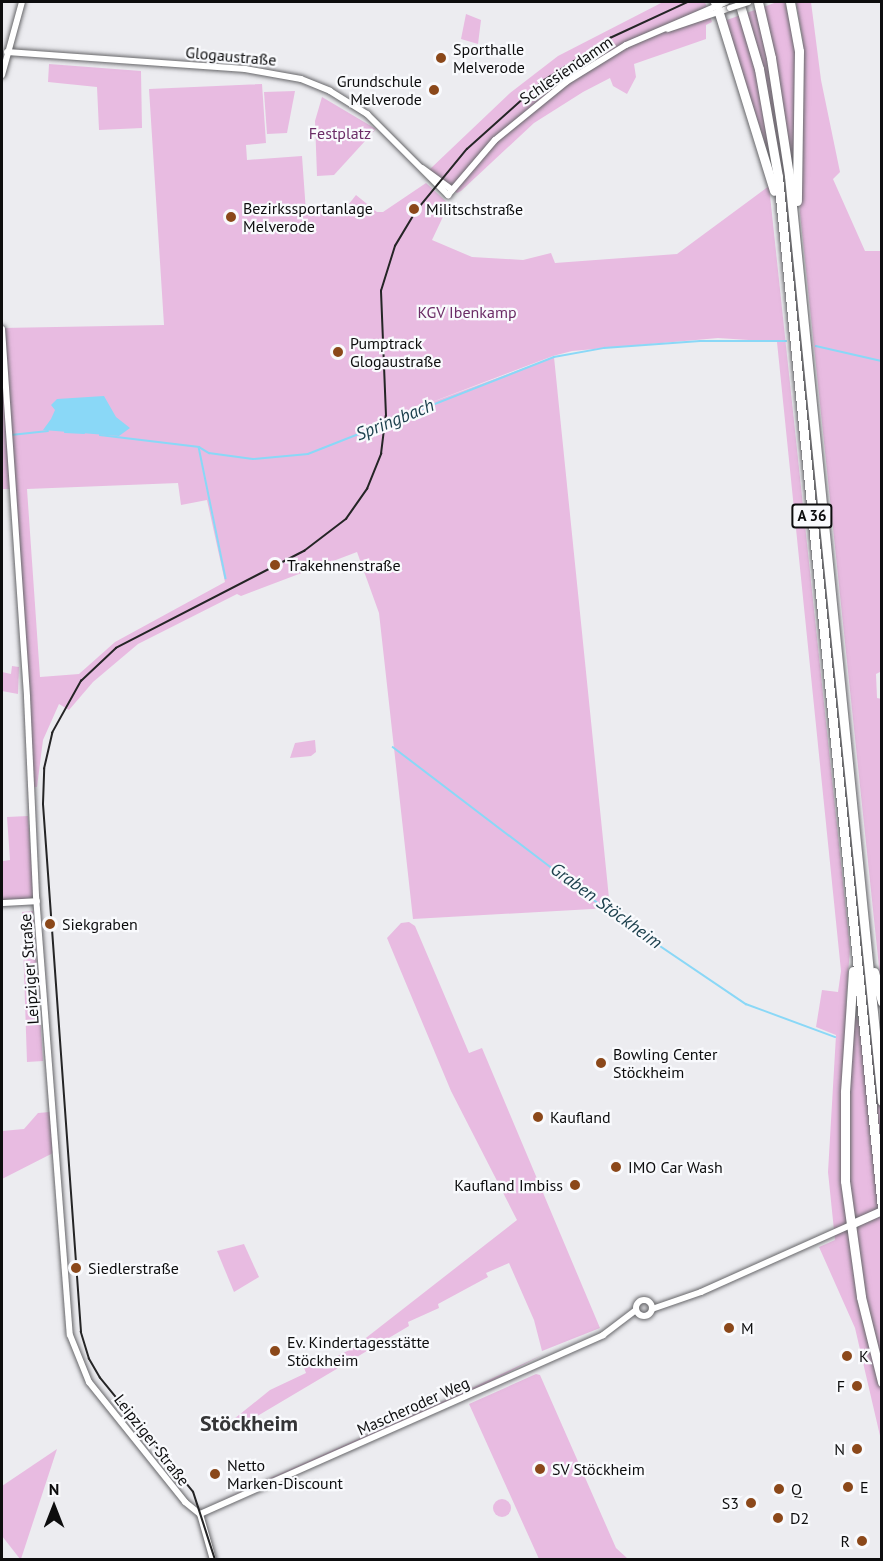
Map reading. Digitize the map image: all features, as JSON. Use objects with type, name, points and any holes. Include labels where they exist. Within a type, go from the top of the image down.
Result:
[{"type":"highway","name":"A 36","points":[[739,2],[769,116],[782,220],[882,1209]]},
{"type":"highway","name":"A 36","points":[[758,2],[780,113],[795,234],[882,1101]]},
{"type":"highway","points":[[790,2],[799,51],[795,234]]},
{"type":"highway","points":[[719,5],[768,160],[782,220]]},
{"type":"highway","points":[[861,888],[882,1002]]},
{"type":"highway","points":[[855,942],[843,1142],[851,1225],[866,1321],[882,1382]]},
{"type":"main road","points":[[851,1225],[882,1209]]},
{"type":"street","points":[[2,75],[22,2]]},
{"type":"street","name":"Schlesiendamm","points":[[450,192],[495,140],[544,98],[626,45],[719,5],[730,8],[748,2]]},
{"type":"street","name":"Glogaustraße","points":[[7,52],[245,69],[301,79],[360,108],[450,192]]},
{"type":"street","name":"Leipziger Straße","points":[[2,329],[37,901],[73,1350],[93,1388],[185,1503],[200,1514]]},
{"type":"street","points":[[2,903],[37,901]]},
{"type":"street","points":[[654,1307],[641,1300],[636,1313],[648,1315],[654,1307],[701,1292],[851,1225]]},
{"type":"street","name":"Mascheroder Weg","points":[[200,1514],[603,1335],[636,1313]]},
{"type":"street","points":[[200,1514],[213,1560]]},
{"type":"green space","points":[[663,2],[705,2],[712,22],[706,25],[706,39],[634,64],[636,77],[627,94],[613,86],[610,78],[583,92],[534,123],[457,193],[429,170],[510,93],[558,56]]},
{"type":"green space","points":[[777,2],[785,2],[795,45],[794,187],[771,161],[724,21]]},
{"type":"green space","points":[[796,2],[811,2],[821,80],[840,172],[833,179],[865,251],[881,251],[882,671],[876,674],[877,698],[882,699],[881,986],[800,213],[803,41]]},
{"type":"green space","points":[[466,14],[481,20],[478,44],[461,39]]},
{"type":"green space","points":[[49,64],[141,71],[142,128],[99,130],[97,87],[48,82]]},
{"type":"green space","name":"KGV Ibenkamp","points":[[262,84],[266,143],[246,145],[247,160],[302,156],[306,212],[345,209],[356,195],[377,212],[383,212],[426,183],[449,204],[432,240],[472,257],[523,260],[551,253],[555,263],[677,254],[769,186],[850,948],[846,1003],[881,1053],[881,1440],[855,1328],[819,1247],[835,1240],[828,1172],[836,1035],[816,1027],[822,990],[838,992],[841,971],[777,342],[718,338],[572,351],[553,356],[411,410],[554,357],[610,908],[413,919],[379,613],[357,552],[241,596],[237,594],[138,644],[93,682],[69,710],[59,704],[43,740],[37,787],[30,787],[14,489],[2,489],[2,328],[164,325],[149,89]],"holes":[[[178,483],[181,505],[207,500],[225,582],[115,642],[79,674],[40,677],[27,489]]]},
{"type":"green space","points":[[295,91],[287,133],[267,134],[264,92]]},
{"type":"green space","name":"Festplatz","points":[[322,97],[376,129],[334,175],[317,176],[315,121]]},
{"type":"green space","points":[[12,666],[19,667],[18,694],[2,691],[2,672],[11,674]]},
{"type":"green space","points":[[315,740],[316,752],[311,756],[290,758],[295,743]]},
{"type":"green space","points":[[28,816],[34,898],[2,901],[3,861],[10,860],[7,817]]},
{"type":"green space","points":[[33,911],[43,1061],[27,1062],[22,912]]},
{"type":"green space","points":[[409,922],[415,926],[469,1053],[482,1048],[600,1328],[542,1351],[534,1320],[509,1263],[486,1273],[488,1277],[438,1304],[439,1308],[408,1322],[409,1326],[239,1427],[234,1419],[270,1390],[306,1373],[303,1365],[327,1355],[330,1360],[353,1348],[517,1220],[451,1091],[387,938],[401,923]]},
{"type":"green space","points":[[50,1112],[53,1153],[2,1179],[2,1131],[24,1129],[38,1113]]},
{"type":"green space","points":[[244,1244],[259,1277],[234,1292],[217,1251]]},
{"type":"green space","points":[[544,1354],[454,1400],[212,1504],[455,1396]]},
{"type":"green space","name":"SV Stöckheim","points":[[536,1374],[540,1375],[616,1548],[628,1559],[539,1559],[469,1404]]},
{"type":"green space","points":[[57,1449],[20,1559],[2,1536],[2,1486]]},
{"type":"green space","points":[[502,1499],[508,1502],[511,1508],[508,1514],[502,1517],[496,1514],[493,1508],[496,1502]]},
{"type":"water","points":[[104,396],[116,417],[130,428],[119,436],[43,430],[55,410],[51,405],[57,399]]},
{"type":"waterway","name":"Springbach","points":[[100,435],[199,447],[209,453],[253,459],[308,454],[554,357],[604,348],[700,341],[786,341]]},
{"type":"waterway","name":"Springbach","points":[[816,346],[882,361]]},
{"type":"waterway","name":"Springbach","points":[[11,435],[48,431]]},
{"type":"waterway","name":"Springbach","points":[[65,432],[84,433]]},
{"type":"waterway","name":"Graben Stöckheim","points":[[199,447],[226,578]]},
{"type":"waterway","name":"Graben Stöckheim","points":[[393,747],[607,910],[746,1004],[835,1037]]},
{"type":"tram line","points":[[215,1560],[193,1492],[100,1378],[89,1359],[81,1332],[43,804],[44,769],[52,733],[81,681],[116,648],[304,551],[346,519],[367,489],[381,454],[386,416],[381,291],[395,246],[416,211],[467,149],[543,81],[610,38],[688,2]]},
{"type":"place","name":"Sporthalle Melverode","points":[[441,58]]},
{"type":"place","name":"Grundschule Melverode","points":[[434,90]]},
{"type":"place","name":"Militschstraße","points":[[414,209]]},
{"type":"place","name":"Bezirkssportanlage Melverode","points":[[231,217]]},
{"type":"place","name":"Pumptrack Glogaustraße","points":[[338,352]]},
{"type":"place","name":"Trakehnenstraße","points":[[275,565]]},
{"type":"place","name":"Siekgraben","points":[[50,924]]},
{"type":"place","name":"Bowling Center Stöckheim","points":[[601,1063]]},
{"type":"place","name":"Kaufland","points":[[538,1117]]},
{"type":"place","name":"IMO Car Wash","points":[[616,1167]]},
{"type":"place","name":"Kaufland Imbiss","points":[[575,1185]]},
{"type":"place","name":"Siedlerstraße","points":[[76,1268]]},
{"type":"place","name":"M","points":[[729,1328]]},
{"type":"place","name":"Ev. Kindertagesstätte Stöckheim","points":[[275,1351]]},
{"type":"place","name":"K","points":[[847,1356]]},
{"type":"place","name":"F","points":[[857,1386]]},
{"type":"place","name":"N","points":[[857,1449]]},
{"type":"place","name":"SV Stöckheim","points":[[540,1469]]},
{"type":"place","name":"Netto Marken-Discount","points":[[215,1474]]},
{"type":"place","name":"E","points":[[848,1487]]},
{"type":"place","name":"Q","points":[[779,1489]]},
{"type":"place","name":"S3","points":[[751,1503]]},
{"type":"place","name":"D2","points":[[778,1518]]},
{"type":"place","name":"R","points":[[862,1541]]},
{"type":"district","name":"Stöckheim","points":[[249,1424]]}]
